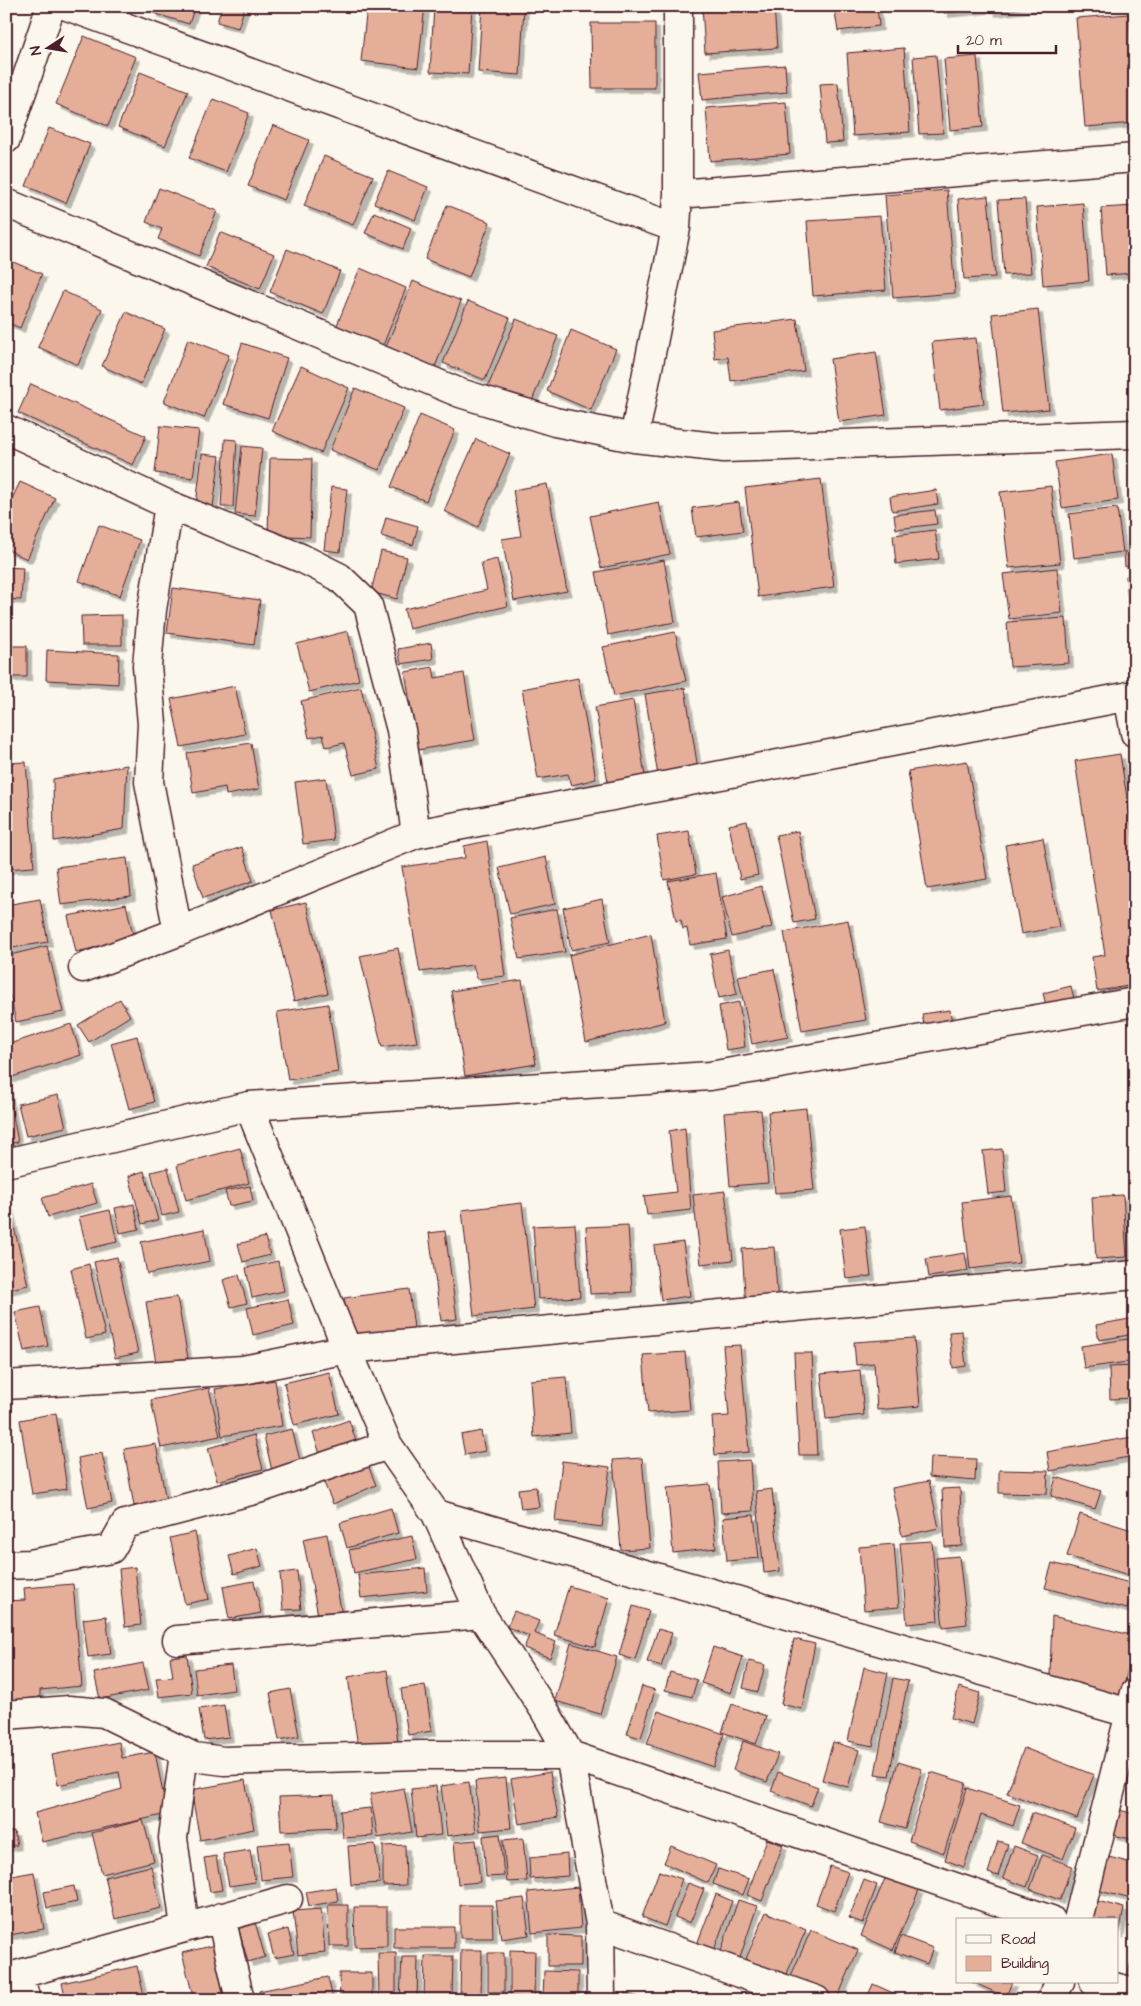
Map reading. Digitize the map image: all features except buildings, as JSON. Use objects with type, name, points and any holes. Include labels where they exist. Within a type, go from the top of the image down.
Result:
[{"type":"street","points":[[6,139],[51,6]]},
{"type":"street","points":[[67,6],[676,228]]},
{"type":"street","points":[[634,438],[676,228],[678,194],[678,6]]},
{"type":"street","points":[[678,194],[1135,158]]},
{"type":"street","points":[[6,203],[460,393],[555,422],[634,438],[724,448],[1135,434]]},
{"type":"street","points":[[6,429],[169,505],[301,558],[339,577],[368,605],[401,730],[416,834]]},
{"type":"street","points":[[169,505],[152,610],[147,666],[152,724],[149,782],[178,932]]},
{"type":"street","points":[[84,968],[178,932],[416,834],[1132,696],[1135,733]]},
{"type":"street","points":[[6,1164],[249,1106],[710,1076],[1135,1002]]},
{"type":"street","points":[[249,1106],[347,1350],[388,1445],[436,1514],[481,1614],[545,1711],[570,1755],[600,1924],[601,2000]]},
{"type":"street","points":[[6,1385],[243,1370],[347,1350],[1135,1275]]},
{"type":"street","points":[[6,1565],[30,1564],[111,1549],[125,1524],[258,1489],[388,1445]]},
{"type":"street","points":[[436,1514],[1132,1703],[1123,1795],[1079,1918]]},
{"type":"street","points":[[177,1640],[481,1614]]},
{"type":"street","points":[[6,1715],[69,1710],[104,1713],[194,1757],[224,1761],[420,1755],[570,1755],[1045,1918]]},
{"type":"street","points":[[184,1753],[173,1838],[185,1928]]},
{"type":"street","points":[[17,1984],[185,1928],[288,1899]]},
{"type":"street","points":[[222,1917],[240,2000]]},
{"type":"street","points":[[600,1924],[816,2000]]},
{"type":"street","points":[[1051,2000],[1059,1984]]},
{"type":"street","points":[[1102,1984],[1135,1992]]}]
